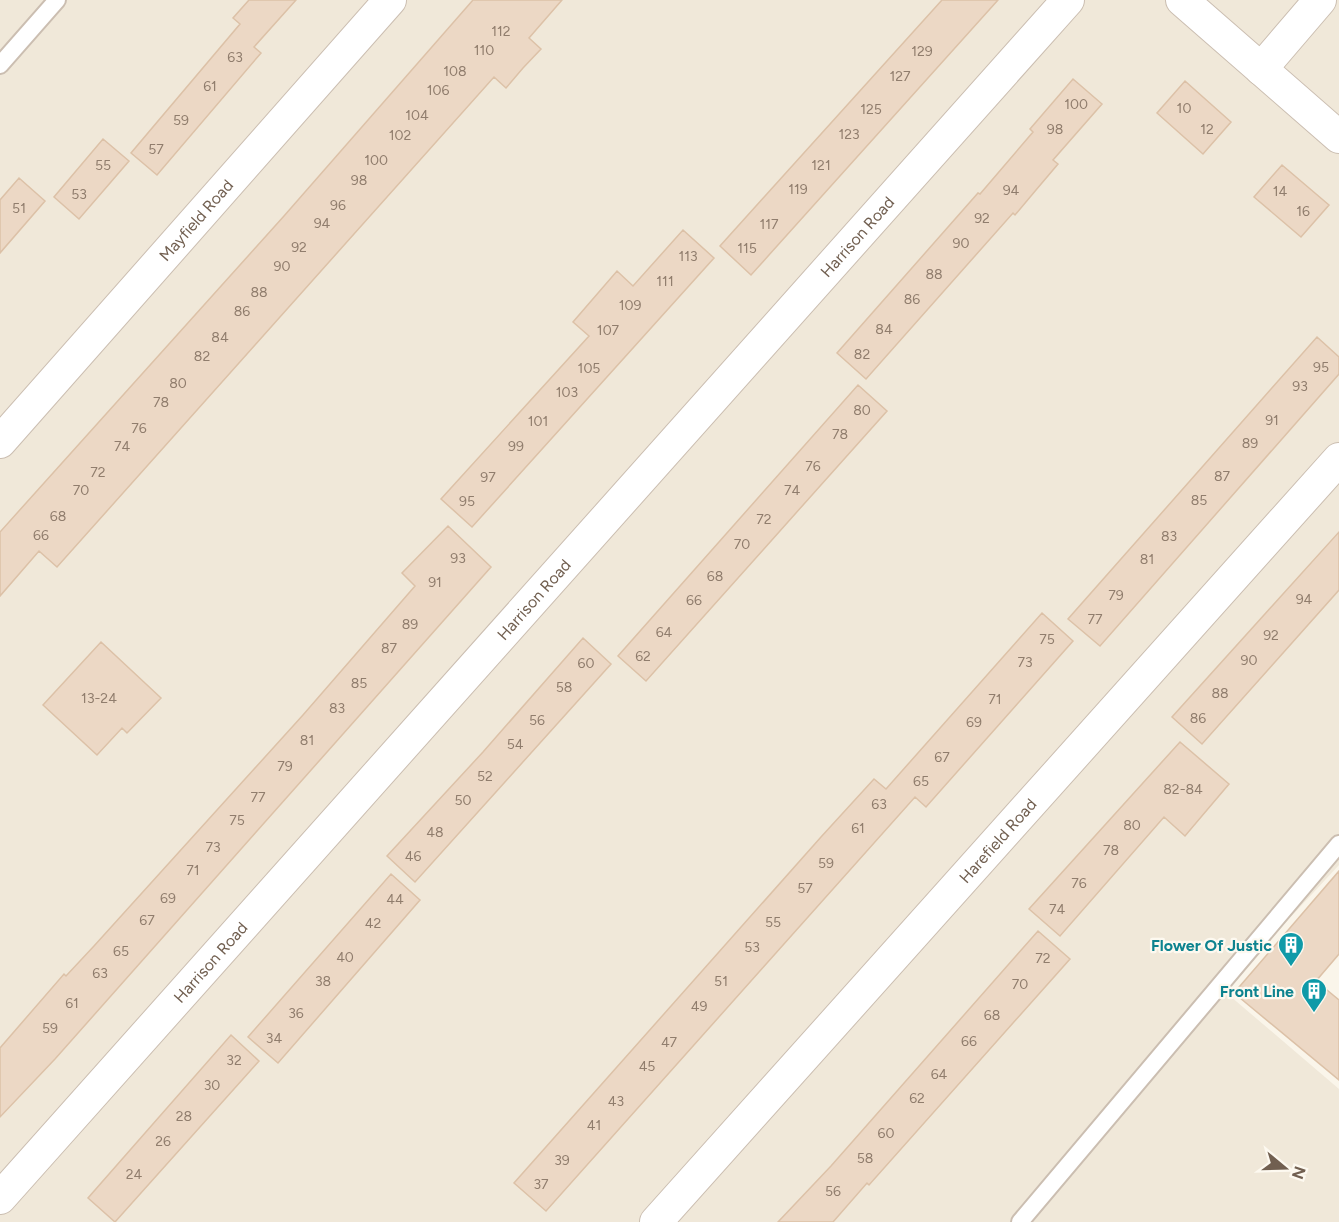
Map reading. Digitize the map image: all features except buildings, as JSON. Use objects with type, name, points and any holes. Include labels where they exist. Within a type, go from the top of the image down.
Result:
[{"type":"street","name":"Mayfield Road","points":[[0,442],[390,0]]},
{"type":"street","name":"Harrison Road","points":[[0,1198],[1068,0]]},
{"type":"street","points":[[1182,0],[1339,137]]},
{"type":"street","points":[[1261,69],[1320,0]]},
{"type":"street","name":"Harefield Road","points":[[656,1222],[1339,459]]},
{"type":"lane","points":[[0,64],[57,0]]},
{"type":"lane","points":[[1020,1222],[1339,844]]},
{"type":"shaded area","points":[[0,0],[1339,0],[1339,865],[1223,990],[1339,1089],[1339,1222],[0,1222]]},
{"type":"place","name":"Flower Of Justic","points":[[1291,968]]},
{"type":"place","name":"Front Line","points":[[1314,1014]]}]
